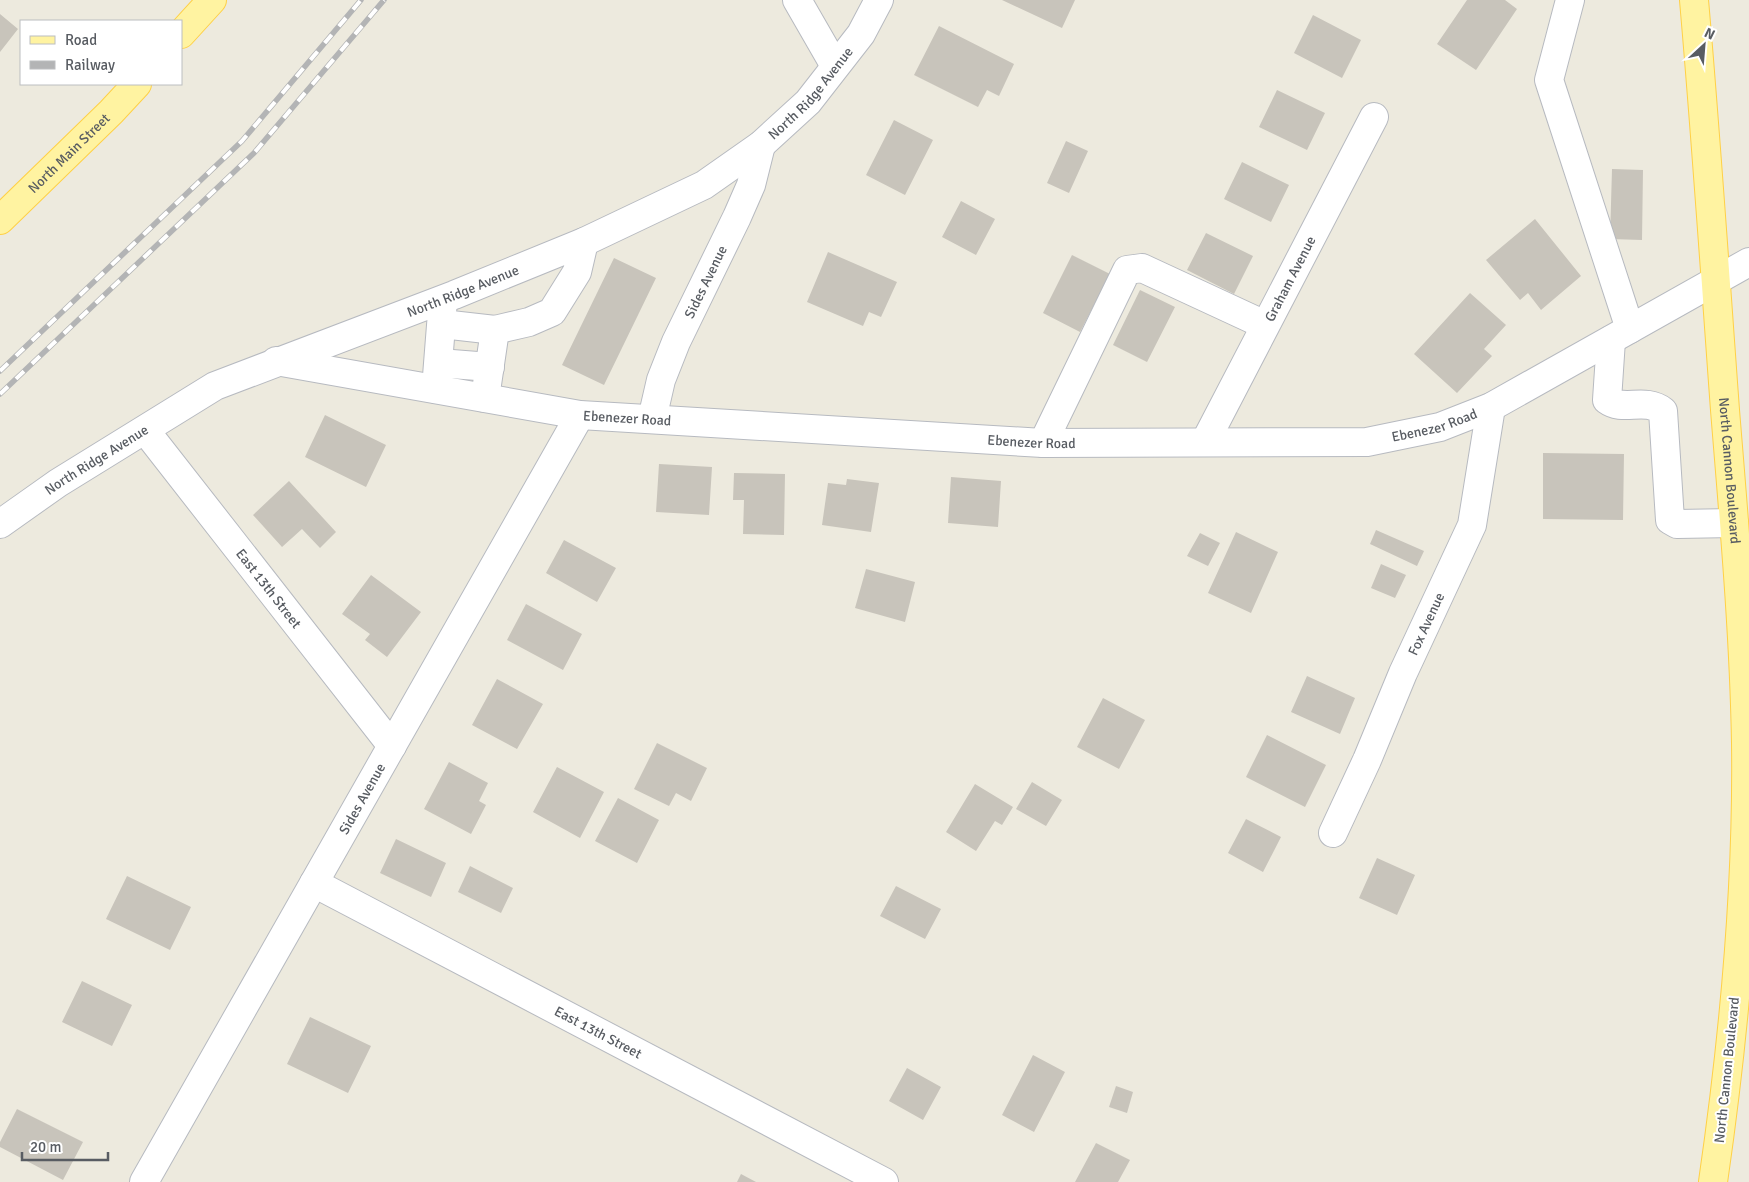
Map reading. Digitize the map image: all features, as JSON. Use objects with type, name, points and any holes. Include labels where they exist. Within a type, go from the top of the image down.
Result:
[{"type":"main road","points":[[182,33],[212,0]]},
{"type":"main road","name":"North Cannon Boulevard","points":[[1694,0],[1717,280],[1734,523],[1746,743],[1743,872],[1731,1037],[1713,1182]]},
{"type":"main road","name":"North Main Street","points":[[3,212],[111,112],[135,85]]},
{"type":"street","points":[[797,0],[835,66]]},
{"type":"street","name":"North Ridge Avenue","points":[[0,524],[58,483],[215,386],[276,361],[443,312],[704,185],[761,145],[808,102],[861,34],[879,0]]},
{"type":"street","points":[[1570,0],[1549,80],[1620,334],[1607,400],[1613,405],[1654,404],[1662,411],[1670,520],[1677,524],[1734,523]]},
{"type":"street","name":"Graham Avenue","points":[[1205,442],[1374,117]]},
{"type":"street","name":"Sides Avenue","points":[[652,419],[661,380],[673,350],[751,185],[761,145]]},
{"type":"street","points":[[490,367],[437,376],[443,312],[495,330],[529,322],[552,312],[577,272],[584,242]]},
{"type":"street","name":"Ebenezer Road","points":[[276,361],[437,376],[485,398],[580,415],[1043,443],[1367,442],[1440,427],[1491,407],[1749,262]]},
{"type":"street","points":[[1043,443],[1127,270],[1142,268],[1265,325]]},
{"type":"street","points":[[485,398],[495,330]]},
{"type":"street","name":"Fox Avenue","points":[[1332,833],[1367,760],[1403,672],[1472,525],[1491,407]]},
{"type":"street","name":"Sides Avenue","points":[[144,1182],[580,415]]},
{"type":"street","name":"East 13th Street","points":[[145,430],[392,746]]},
{"type":"street","name":"East 13th Street","points":[[314,883],[884,1182]]},
{"type":"building","points":[[1002,0],[1075,0],[1062,28]]},
{"type":"building","points":[[1467,0],[1505,0],[1517,9],[1476,70],[1437,44]]},
{"type":"building","points":[[0,14],[18,29],[0,52]]},
{"type":"building","points":[[1313,15],[1361,40],[1342,78],[1294,53]]},
{"type":"building","points":[[939,26],[1014,64],[999,96],[987,90],[978,107],[914,75]]},
{"type":"building","points":[[1277,90],[1325,113],[1307,150],[1259,127]]},
{"type":"building","points":[[894,120],[933,140],[905,195],[866,175]]},
{"type":"building","points":[[1066,141],[1088,151],[1069,193],[1047,183]]},
{"type":"building","points":[[1242,162],[1289,185],[1271,222],[1224,199]]},
{"type":"building","points":[[1612,169],[1643,170],[1642,240],[1610,239]]},
{"type":"building","points":[[961,201],[995,219],[976,255],[942,237]]},
{"type":"building","points":[[1535,219],[1581,276],[1541,310],[1528,293],[1520,300],[1486,260]]},
{"type":"building","points":[[1206,233],[1253,256],[1234,294],[1187,270]]},
{"type":"building","points":[[828,252],[897,282],[881,317],[869,312],[863,326],[807,302]]},
{"type":"building","points":[[1072,255],[1110,274],[1080,332],[1043,313]]},
{"type":"building","points":[[614,258],[656,278],[604,385],[562,365]]},
{"type":"building","points":[[1140,290],[1175,307],[1147,362],[1113,345]]},
{"type":"building","points":[[1470,293],[1506,325],[1484,349],[1492,356],[1457,393],[1414,354]]},
{"type":"building","points":[[325,415],[386,445],[366,487],[305,457]]},
{"type":"building","points":[[1543,453],[1624,454],[1623,520],[1543,519]]},
{"type":"building","points":[[659,464],[712,467],[709,515],[656,512]]},
{"type":"building","points":[[734,473],[785,474],[784,535],[743,534],[744,500],[733,500]]},
{"type":"building","points":[[951,477],[1001,481],[998,527],[948,523]]},
{"type":"building","points":[[847,479],[879,483],[871,532],[822,525],[828,483],[846,485]]},
{"type":"building","points":[[289,481],[336,532],[320,548],[302,529],[282,547],[253,515]]},
{"type":"building","points":[[1376,530],[1424,551],[1417,566],[1370,544]]},
{"type":"building","points":[[1236,532],[1278,552],[1251,613],[1208,593]]},
{"type":"building","points":[[1200,533],[1220,543],[1208,566],[1187,556]]},
{"type":"building","points":[[564,540],[616,568],[597,602],[546,573]]},
{"type":"building","points":[[1381,564],[1406,575],[1395,598],[1371,588]]},
{"type":"building","points":[[866,569],[915,582],[905,622],[855,608]]},
{"type":"building","points":[[371,575],[421,612],[387,657],[365,640],[370,634],[342,614]]},
{"type":"building","points":[[526,604],[582,634],[563,670],[507,640]]},
{"type":"building","points":[[1307,676],[1355,698],[1340,734],[1291,712]]},
{"type":"building","points":[[497,679],[543,704],[517,749],[472,725]]},
{"type":"building","points":[[1103,698],[1145,720],[1119,769],[1077,747]]},
{"type":"building","points":[[1267,735],[1326,765],[1305,807],[1246,777]]},
{"type":"building","points":[[657,743],[707,768],[691,801],[676,793],[669,806],[634,789]]},
{"type":"building","points":[[449,762],[488,783],[479,801],[486,805],[471,834],[424,809]]},
{"type":"building","points":[[557,767],[604,792],[580,838],[533,812]]},
{"type":"building","points":[[1032,782],[1062,800],[1046,826],[1016,809]]},
{"type":"building","points":[[975,784],[1013,807],[1002,825],[995,821],[976,851],[946,832]]},
{"type":"building","points":[[618,798],[659,820],[637,863],[595,841]]},
{"type":"building","points":[[1246,819],[1281,837],[1263,872],[1228,853]]},
{"type":"building","points":[[396,839],[446,863],[431,897],[380,873]]},
{"type":"building","points":[[1377,858],[1415,875],[1397,915],[1359,898]]},
{"type":"building","points":[[470,866],[513,888],[501,913],[458,892]]},
{"type":"building","points":[[127,876],[191,907],[170,950],[106,919]]},
{"type":"building","points":[[896,886],[941,909],[925,939],[880,916]]},
{"type":"building","points":[[82,981],[132,1005],[112,1046],[62,1022]]},
{"type":"building","points":[[310,1017],[371,1046],[348,1093],[287,1064]]},
{"type":"building","points":[[1033,1055],[1065,1072],[1034,1132],[1002,1115]]},
{"type":"building","points":[[907,1068],[941,1087],[923,1120],[889,1101]]},
{"type":"building","points":[[1116,1086],[1133,1092],[1127,1113],[1109,1107]]},
{"type":"building","points":[[17,1109],[83,1142],[63,1180],[0,1147],[0,1142]]},
{"type":"building","points":[[1096,1143],[1130,1160],[1118,1182],[1075,1182]]},
{"type":"building","points":[[741,1174],[756,1182],[737,1182]]},
{"type":"railway","points":[[0,371],[242,141],[361,0]]},
{"type":"railway","points":[[0,394],[254,153],[384,0]]}]
